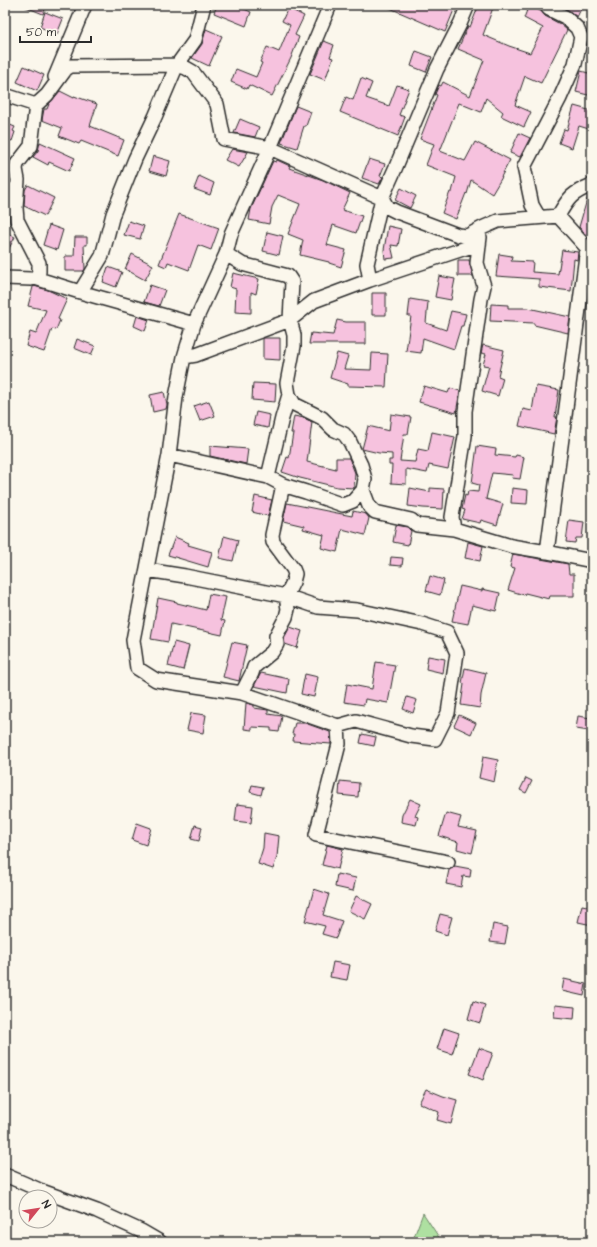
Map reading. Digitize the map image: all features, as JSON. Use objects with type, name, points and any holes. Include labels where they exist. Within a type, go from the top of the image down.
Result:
[{"type":"street","points":[[47,95],[85,5]]},
{"type":"street","points":[[80,292],[102,256],[113,214],[135,159],[177,65],[195,40],[204,5]]},
{"type":"street","points":[[147,570],[286,596],[318,607],[357,610],[422,624],[447,632],[457,652],[448,713],[435,739],[411,736],[356,721],[338,726],[242,693],[156,680],[136,668],[133,640],[147,570],[170,455],[176,397],[184,357],[194,324],[226,254],[231,234],[270,148],[330,5]]},
{"type":"street","points":[[370,280],[367,264],[382,198],[437,69],[468,5]]},
{"type":"street","points":[[540,217],[532,205],[524,167],[560,98],[575,64],[581,37],[577,28],[565,17],[549,9],[550,5]]},
{"type":"street","points":[[35,278],[39,272],[39,263],[17,220],[16,208],[18,180],[16,169],[17,164],[31,146],[36,105],[47,95],[66,69],[71,66],[177,65],[186,68],[193,72],[217,104],[224,139],[270,148],[382,198],[387,207],[397,212],[458,235],[466,236],[478,244]]},
{"type":"street","points":[[5,95],[36,105]]},
{"type":"street","points":[[558,216],[569,198],[577,191],[592,184]]},
{"type":"street","points":[[5,200],[17,186]]},
{"type":"street","points":[[517,219],[532,205]]},
{"type":"street","points":[[466,236],[498,221],[558,216],[589,248],[547,552]]},
{"type":"street","points":[[454,529],[452,517],[461,468],[465,436],[466,404],[484,286],[477,263],[478,244],[482,228]]},
{"type":"street","points":[[184,357],[196,356],[290,320],[314,301],[370,280],[478,244]]},
{"type":"street","points":[[226,254],[242,264],[288,276],[292,282],[290,320],[294,335],[294,346],[287,383],[289,394],[294,404],[322,418],[333,429],[344,434],[350,442],[361,465],[365,479],[363,490],[369,506],[375,512]]},
{"type":"street","points":[[5,278],[35,278],[194,324]]},
{"type":"street","points":[[268,477],[289,394]]},
{"type":"street","points":[[170,455],[268,477],[283,485],[343,505],[411,520],[417,525],[454,529],[512,546],[592,561]]},
{"type":"street","points":[[242,693],[254,667],[272,652],[277,644],[276,636],[286,617],[288,609],[286,596],[295,574],[273,542],[272,535],[283,485]]},
{"type":"street","points":[[343,505],[353,501],[363,490]]},
{"type":"street","points":[[338,726],[339,744],[316,836],[448,862]]},
{"type":"street","points":[[5,1175],[42,1191],[97,1211],[141,1231],[160,1242]]},
{"type":"green space","points":[[423,1213],[442,1242],[412,1242]]},
{"type":"building","points":[[21,5],[47,5],[43,14]]},
{"type":"building","points":[[217,5],[235,5],[251,12],[246,26],[214,13]]},
{"type":"building","points":[[383,5],[456,5],[445,32]]},
{"type":"building","points":[[479,5],[494,5],[483,35],[530,53],[543,28],[524,18],[529,5],[542,12],[545,16],[560,24],[567,30],[541,83],[525,76],[515,105],[531,112],[524,127],[501,116],[503,112],[486,98],[481,112],[459,103],[440,151],[465,161],[475,142],[510,160],[492,194],[471,180],[467,194],[466,193],[456,219],[442,213],[450,192],[452,192],[456,177],[426,165],[434,144],[420,139],[437,95],[435,94],[439,85],[441,86],[443,82],[470,96],[484,60],[458,49],[468,26],[470,27]]},
{"type":"building","points":[[561,5],[583,5],[577,17]]},
{"type":"building","points":[[288,8],[304,16],[295,35],[299,37],[291,58],[272,96],[249,85],[247,89],[231,82],[236,69],[256,77],[262,63],[260,62],[267,47],[279,52],[290,25],[282,21]]},
{"type":"building","points":[[45,12],[63,19],[57,34],[40,27]]},
{"type":"building","points":[[206,29],[222,36],[209,66],[192,58],[202,44]]},
{"type":"building","points":[[324,41],[334,45],[330,57],[333,58],[325,80],[310,74]]},
{"type":"building","points":[[416,51],[432,57],[426,72],[411,66]]},
{"type":"building","points":[[24,66],[44,75],[37,91],[17,82]]},
{"type":"building","points":[[581,71],[592,74],[592,96],[576,92]]},
{"type":"building","points":[[361,78],[372,83],[366,98],[389,106],[397,85],[409,89],[399,115],[405,117],[398,136],[340,112],[346,97],[353,100]]},
{"type":"building","points":[[60,91],[74,98],[74,96],[97,104],[90,126],[124,140],[118,156],[81,141],[79,144],[59,136],[62,128],[42,120],[44,109],[47,109],[49,104]]},
{"type":"building","points":[[296,106],[311,112],[306,126],[304,126],[297,148],[281,143]]},
{"type":"building","points":[[574,106],[592,111],[592,130],[579,126],[572,148],[559,143],[564,129],[567,130]]},
{"type":"building","points":[[240,119],[259,127],[255,137],[234,133]]},
{"type":"building","points":[[5,123],[15,127],[13,131],[15,132],[12,141],[9,140],[5,150]]},
{"type":"building","points":[[519,133],[530,138],[520,157],[510,153]]},
{"type":"building","points":[[40,142],[75,158],[69,171],[49,162],[48,165],[33,157],[38,151]]},
{"type":"building","points":[[232,149],[248,152],[239,167],[225,160]]},
{"type":"building","points":[[153,156],[170,161],[166,176],[149,171]]},
{"type":"building","points":[[369,159],[385,164],[380,176],[383,177],[379,184],[362,178]]},
{"type":"building","points":[[277,160],[290,166],[289,168],[323,180],[350,193],[342,210],[362,216],[356,233],[333,225],[327,245],[346,250],[341,267],[329,262],[300,255],[303,240],[288,234],[300,204],[278,195],[272,207],[269,224],[249,220],[251,209],[273,161],[276,162]]},
{"type":"building","points":[[199,176],[214,183],[210,195],[194,189]]},
{"type":"building","points":[[28,185],[54,198],[45,216],[24,206],[25,190]]},
{"type":"building","points":[[401,188],[416,196],[410,208],[395,200]]},
{"type":"building","points":[[592,194],[592,236],[585,234],[579,227],[588,196]]},
{"type":"building","points":[[179,214],[219,228],[211,250],[198,245],[189,270],[168,262],[166,267],[159,264]]},
{"type":"building","points":[[129,221],[144,226],[140,239],[124,235]]},
{"type":"building","points":[[49,225],[63,230],[57,250],[43,245]]},
{"type":"building","points":[[388,226],[401,229],[398,246],[391,245],[394,258],[385,259],[384,250]]},
{"type":"building","points":[[5,232],[15,237],[5,256]]},
{"type":"building","points":[[267,232],[283,236],[279,255],[263,251]]},
{"type":"building","points":[[75,237],[87,237],[87,245],[84,245],[85,269],[84,271],[65,271],[65,256],[74,256]]},
{"type":"building","points":[[562,250],[578,252],[577,260],[574,259],[571,291],[539,287],[539,279],[496,276],[499,254],[512,256],[511,261],[533,262],[532,272],[558,274]]},
{"type":"building","points":[[132,254],[153,265],[145,280],[125,269]]},
{"type":"building","points":[[458,260],[469,260],[473,276],[458,276]]},
{"type":"building","points":[[108,267],[122,272],[116,287],[103,282]]},
{"type":"building","points":[[233,273],[259,279],[256,294],[251,292],[251,313],[235,312],[236,289],[230,287]]},
{"type":"building","points":[[439,276],[455,279],[451,300],[435,297]]},
{"type":"building","points":[[150,285],[165,290],[159,306],[144,302]]},
{"type":"building","points":[[34,286],[48,290],[67,299],[58,319],[60,320],[56,330],[52,329],[44,352],[26,346],[30,332],[36,334],[46,310],[28,306]]},
{"type":"building","points":[[372,293],[386,293],[386,315],[372,315]]},
{"type":"building","points":[[410,299],[428,302],[426,323],[446,330],[451,311],[466,314],[454,349],[423,338],[421,353],[406,351],[411,316],[408,316]]},
{"type":"building","points":[[491,304],[508,305],[508,308],[528,308],[570,317],[568,333],[534,325],[534,323],[490,321]]},
{"type":"building","points":[[137,316],[149,320],[145,331],[134,326]]},
{"type":"building","points":[[337,320],[346,322],[366,322],[366,344],[309,344],[311,333],[333,335]]},
{"type":"building","points":[[263,338],[280,338],[280,360],[263,359]]},
{"type":"building","points":[[77,339],[95,346],[91,355],[74,348]]},
{"type":"building","points":[[483,345],[504,350],[498,376],[503,378],[498,396],[482,391],[489,366],[483,365],[486,354],[481,353]]},
{"type":"building","points":[[337,353],[348,356],[344,369],[371,370],[372,353],[388,354],[386,387],[348,386],[348,384],[330,378]]},
{"type":"building","points":[[253,383],[276,384],[275,402],[252,400]]},
{"type":"building","points":[[424,386],[448,393],[450,388],[460,391],[456,413],[419,402]]},
{"type":"building","points":[[536,386],[559,390],[554,434],[519,426],[523,409],[532,411]]},
{"type":"building","points":[[164,392],[167,405],[166,409],[153,412],[150,395]]},
{"type":"building","points":[[209,401],[215,416],[200,421],[194,406]]},
{"type":"building","points":[[256,412],[270,415],[268,428],[253,425]]},
{"type":"building","points":[[391,414],[411,417],[408,434],[404,434],[400,461],[415,462],[418,449],[428,451],[432,432],[455,437],[448,469],[429,465],[427,473],[406,469],[406,484],[391,483],[392,465],[389,465],[389,460],[392,460],[392,454],[362,449],[368,426],[389,431]]},
{"type":"building","points":[[294,416],[304,418],[312,422],[307,462],[336,469],[336,458],[349,458],[355,473],[354,488],[337,487],[282,472],[287,457],[289,458]]},
{"type":"building","points":[[210,446],[248,449],[246,464],[210,456]]},
{"type":"building","points":[[477,446],[496,449],[495,455],[515,457],[516,455],[524,457],[520,479],[512,478],[513,475],[492,473],[486,499],[503,504],[497,525],[481,520],[480,523],[462,519],[465,510],[462,509],[465,495],[467,496],[468,491],[478,492],[479,485],[472,483]]},
{"type":"building","points":[[410,488],[430,492],[430,488],[444,489],[443,509],[408,506]]},
{"type":"building","points":[[512,488],[528,490],[527,504],[511,503]]},
{"type":"building","points":[[255,496],[272,500],[268,516],[252,512]]},
{"type":"building","points":[[287,503],[352,516],[353,511],[366,514],[369,518],[365,535],[342,529],[337,552],[321,548],[324,535],[303,529],[304,526],[283,521]]},
{"type":"building","points":[[569,520],[584,522],[582,538],[576,538],[575,543],[566,542]]},
{"type":"building","points":[[396,525],[407,527],[411,531],[408,545],[393,542]]},
{"type":"building","points":[[224,536],[238,540],[233,561],[219,558]]},
{"type":"building","points":[[175,537],[189,543],[188,545],[212,552],[208,567],[168,555]]},
{"type":"building","points":[[468,542],[483,546],[480,561],[465,558]]},
{"type":"building","points":[[513,554],[568,564],[569,574],[574,574],[574,596],[550,596],[549,599],[525,593],[524,595],[508,590],[515,568],[510,567]]},
{"type":"building","points":[[391,557],[403,558],[402,566],[390,565]]},
{"type":"building","points":[[430,576],[444,580],[440,595],[426,591]]},
{"type":"building","points":[[460,586],[500,593],[496,611],[472,605],[468,624],[452,621]]},
{"type":"building","points":[[209,594],[226,597],[221,620],[225,621],[222,635],[171,624],[168,642],[151,639],[158,598],[206,610]]},
{"type":"building","points":[[290,627],[302,631],[297,648],[285,644],[284,638]]},
{"type":"building","points":[[174,642],[189,646],[183,670],[168,666]]},
{"type":"building","points":[[232,642],[247,645],[239,681],[223,677]]},
{"type":"building","points":[[428,656],[445,659],[443,673],[426,669]]},
{"type":"building","points":[[376,662],[395,665],[388,703],[365,699],[364,705],[344,702],[347,684],[372,689]]},
{"type":"building","points":[[465,668],[486,673],[481,695],[480,708],[461,705],[464,684],[462,683]]},
{"type":"building","points":[[261,673],[289,679],[287,693],[254,686]]},
{"type":"building","points":[[305,674],[318,677],[314,697],[301,694]]},
{"type":"building","points":[[407,697],[417,700],[413,713],[403,709]]},
{"type":"building","points":[[246,703],[254,705],[254,708],[268,710],[268,714],[282,716],[279,732],[271,731],[271,728],[252,727],[252,730],[244,729]]},
{"type":"building","points":[[191,713],[206,715],[203,733],[187,730]]},
{"type":"building","points":[[459,715],[476,723],[471,734],[454,726]]},
{"type":"building","points":[[578,716],[591,718],[589,731],[576,729]]},
{"type":"building","points":[[295,723],[305,723],[330,732],[331,744],[293,741],[294,734],[292,734]]},
{"type":"building","points":[[362,734],[376,737],[374,746],[360,743]]},
{"type":"building","points":[[483,757],[498,760],[494,782],[479,778]]},
{"type":"building","points":[[526,778],[532,781],[526,793],[520,790]]},
{"type":"building","points":[[340,781],[359,783],[358,797],[339,795]]},
{"type":"building","points":[[252,785],[263,787],[261,795],[250,792]]},
{"type":"building","points":[[410,799],[421,804],[415,816],[418,817],[416,825],[401,822],[402,815]]},
{"type":"building","points":[[237,804],[253,806],[251,823],[235,821]]},
{"type":"building","points":[[446,813],[461,817],[458,827],[477,831],[472,853],[457,849],[458,842],[439,836]]},
{"type":"building","points":[[137,823],[151,828],[146,845],[132,840]]},
{"type":"building","points":[[195,825],[202,827],[199,841],[191,839]]},
{"type":"building","points":[[264,833],[279,836],[277,857],[273,869],[258,864],[263,848]]},
{"type":"building","points":[[327,845],[343,849],[338,869],[322,865]]},
{"type":"building","points":[[455,866],[471,869],[470,877],[463,876],[461,887],[446,884],[449,870]]},
{"type":"building","points":[[337,874],[356,878],[353,891],[335,887]]},
{"type":"building","points":[[314,889],[329,894],[323,915],[342,921],[336,938],[322,934],[325,926],[305,921]]},
{"type":"building","points":[[356,896],[372,904],[365,919],[349,911]]},
{"type":"building","points":[[582,905],[592,907],[592,925],[578,922]]},
{"type":"building","points":[[440,914],[452,917],[447,935],[435,931]]},
{"type":"building","points":[[493,924],[508,927],[505,944],[490,942]]},
{"type":"building","points":[[333,962],[350,965],[347,980],[330,977]]},
{"type":"building","points":[[564,979],[586,984],[584,996],[562,991]]},
{"type":"building","points":[[473,1001],[485,1005],[480,1023],[468,1019]]},
{"type":"building","points":[[555,1005],[575,1007],[574,1019],[554,1017]]},
{"type":"building","points":[[444,1028],[459,1033],[452,1054],[437,1049]]},
{"type":"building","points":[[479,1048],[493,1053],[483,1080],[469,1074]]},
{"type":"building","points":[[426,1089],[457,1100],[451,1124],[437,1120],[439,1112],[419,1103]]}]
